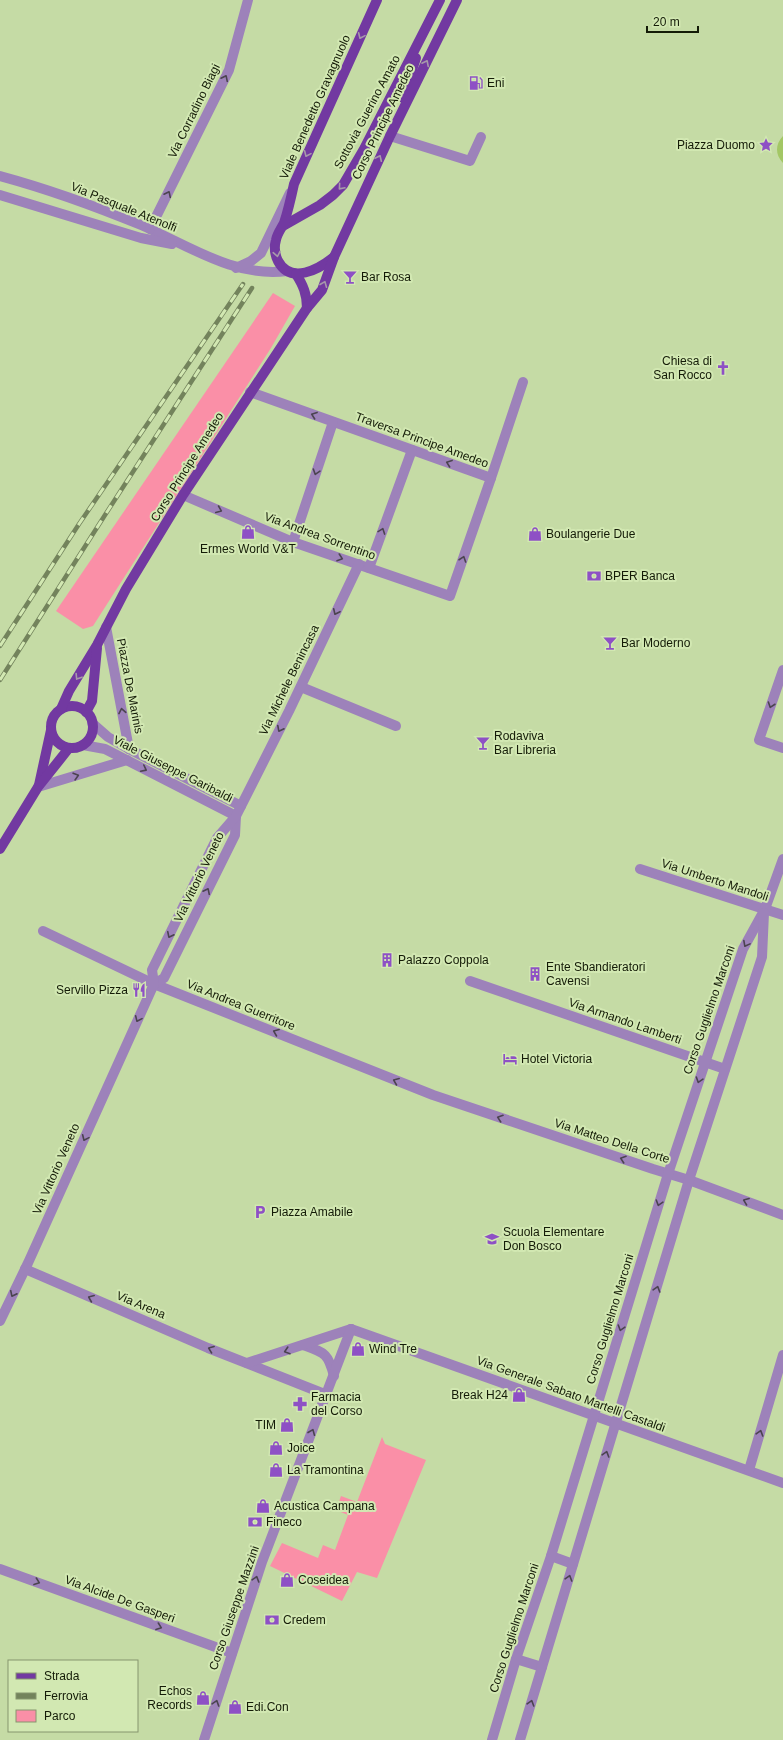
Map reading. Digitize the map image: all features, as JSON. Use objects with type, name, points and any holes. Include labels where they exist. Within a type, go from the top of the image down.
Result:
[{"type":"main road","name":"Viale Benedetto Gravagnuolo","points":[[283,226],[294,184],[377,0]]},
{"type":"main road","name":"Sottovia Guerino Amato","points":[[283,226],[320,205],[343,185],[352,171],[426,30],[440,0]]},
{"type":"main road","name":"Corso Principe Amedeo","points":[[98,645],[106,627],[183,495],[250,392],[307,308],[322,290],[334,257],[390,136],[457,0]]},
{"type":"main road","name":"Sottovia Guerino Amato","points":[[390,136],[426,30]]},
{"type":"main road","points":[[283,226],[276,240],[276,258],[281,266],[291,272],[304,290],[307,298],[307,308]]},
{"type":"main road","points":[[291,272],[311,271],[334,257]]},
{"type":"main road","name":"Piazza De Marinis","points":[[38,787],[52,730],[53,718],[61,710],[69,691],[98,645]]},
{"type":"main road","name":"Piazza De Marinis","points":[[86,712],[92,701],[98,645]]},
{"type":"main road","points":[[0,849],[38,787],[69,748],[83,745],[91,735],[92,723],[86,712],[71,706],[61,710]]},
{"type":"main road","points":[[52,730],[58,742],[69,748]]},
{"type":"street","name":"Via Corradino Biagi","points":[[150,229],[229,70],[248,0]]},
{"type":"street","points":[[390,136],[470,161],[481,136]]},
{"type":"street","name":"Via Pasquale Atenolfi","points":[[0,176],[88,204],[150,229],[182,245],[236,268],[265,272],[291,272]]},
{"type":"street","points":[[236,268],[251,261],[261,253],[294,184]]},
{"type":"street","points":[[0,195],[140,238],[182,245]]},
{"type":"street","points":[[491,478],[523,382]]},
{"type":"street","name":"Traversa Principe Amedeo","points":[[250,392],[491,478],[450,596]]},
{"type":"street","points":[[293,542],[333,422]]},
{"type":"street","points":[[369,568],[412,450]]},
{"type":"street","name":"Via Andrea Sorrentino","points":[[183,495],[293,542],[450,596]]},
{"type":"street","name":"Via Michele Benincasa","points":[[241,806],[359,564]]},
{"type":"street","name":"Piazza De Marinis","points":[[106,627],[129,749]]},
{"type":"street","points":[[783,670],[759,740],[783,748]]},
{"type":"street","points":[[300,687],[396,726]]},
{"type":"street","name":"Viale Giuseppe Garibaldi","points":[[83,745],[105,748],[236,816],[241,806],[129,749],[108,737],[92,723]]},
{"type":"street","points":[[38,787],[127,760]]},
{"type":"street","name":"Via Vittorio Veneto","points":[[0,1321],[154,984],[152,970],[217,838],[236,816]]},
{"type":"street","name":"Via Vittorio Veneto","points":[[154,984],[164,978],[235,835],[236,816]]},
{"type":"street","name":"Corso Guglielmo Marconi","points":[[492,1740],[516,1659],[551,1556],[668,1174],[743,949],[764,910],[783,859]]},
{"type":"street","name":"Via Umberto Mandoli","points":[[640,869],[783,915]]},
{"type":"street","name":"Corso Guglielmo Marconi","points":[[520,1740],[689,1180],[762,957],[764,910]]},
{"type":"street","name":"Via Andrea Guerritore","points":[[43,931],[154,984],[433,1095]]},
{"type":"street","name":"Via Armando Lamberti","points":[[470,981],[725,1069]]},
{"type":"street","name":"Via Matteo Della Corte","points":[[433,1095],[689,1180],[783,1215]]},
{"type":"street","name":"Via Arena","points":[[25,1269],[208,1348],[327,1395]]},
{"type":"street","points":[[247,1363],[351,1329]]},
{"type":"street","name":"Via Generale Sabato Martelli Castaldi","points":[[351,1329],[783,1483]]},
{"type":"street","name":"Corso Giuseppe Mazzini","points":[[204,1740],[262,1562],[351,1329]]},
{"type":"street","points":[[303,1345],[321,1352],[329,1359],[334,1376]]},
{"type":"street","points":[[749,1470],[783,1355]]},
{"type":"street","points":[[551,1556],[573,1564]]},
{"type":"street","name":"Via Alcide De Gasperi","points":[[0,1569],[232,1653]]},
{"type":"street","points":[[516,1659],[542,1667]]},
{"type":"green space","points":[[273,293],[295,306],[271,348],[93,626],[83,629],[56,611]]},
{"type":"green space","points":[[382,1437],[385,1444],[426,1460],[377,1578],[357,1572],[342,1601],[270,1566],[282,1543],[318,1558],[323,1545],[335,1550],[348,1515],[336,1510],[341,1496],[357,1502]]},
{"type":"shaded area","points":[[783,136],[783,163],[778,157],[777,146],[778,142]]},
{"type":"railway","points":[[0,646],[79,524],[243,284]]},
{"type":"railway","points":[[0,680],[252,288]]},
{"type":"place","name":"Eni","points":[[476,83]]},
{"type":"place","name":"Piazza Duomo","points":[[766,145]]},
{"type":"place","name":"Bar Rosa","points":[[350,277]]},
{"type":"place","name":"Chiesa di San Rocco","points":[[723,368]]},
{"type":"place","name":"Ermes World V&T","points":[[248,532]]},
{"type":"place","name":"Boulangerie Due","points":[[535,534]]},
{"type":"place","name":"BPER Banca","points":[[594,576]]},
{"type":"place","name":"Bar Moderno","points":[[610,643]]},
{"type":"place","name":"Rodaviva Bar Libreria","points":[[483,743]]},
{"type":"place","name":"Palazzo Coppola","points":[[387,960]]},
{"type":"place","name":"Ente Sbandieratori Cavensi","points":[[535,974]]},
{"type":"place","name":"Servillo Pizza","points":[[139,990]]},
{"type":"place","name":"Hotel Victoria","points":[[510,1059]]},
{"type":"place","name":"Piazza Amabile","points":[[260,1212]]},
{"type":"place","name":"Scuola Elementare Don Bosco","points":[[492,1239]]},
{"type":"place","name":"Wind Tre","points":[[358,1349]]},
{"type":"place","name":"Break H24","points":[[519,1395]]},
{"type":"place","name":"Farmacia del Corso","points":[[300,1404]]},
{"type":"place","name":"TIM","points":[[287,1425]]},
{"type":"place","name":"Joice","points":[[276,1448]]},
{"type":"place","name":"La Tramontina","points":[[276,1470]]},
{"type":"place","name":"Acustica Campana","points":[[263,1506]]},
{"type":"place","name":"Fineco","points":[[255,1522]]},
{"type":"place","name":"Coseidea","points":[[287,1580]]},
{"type":"place","name":"Credem","points":[[272,1620]]},
{"type":"place","name":"Echos Records","points":[[203,1698]]},
{"type":"place","name":"Edi.Con","points":[[235,1707]]}]
